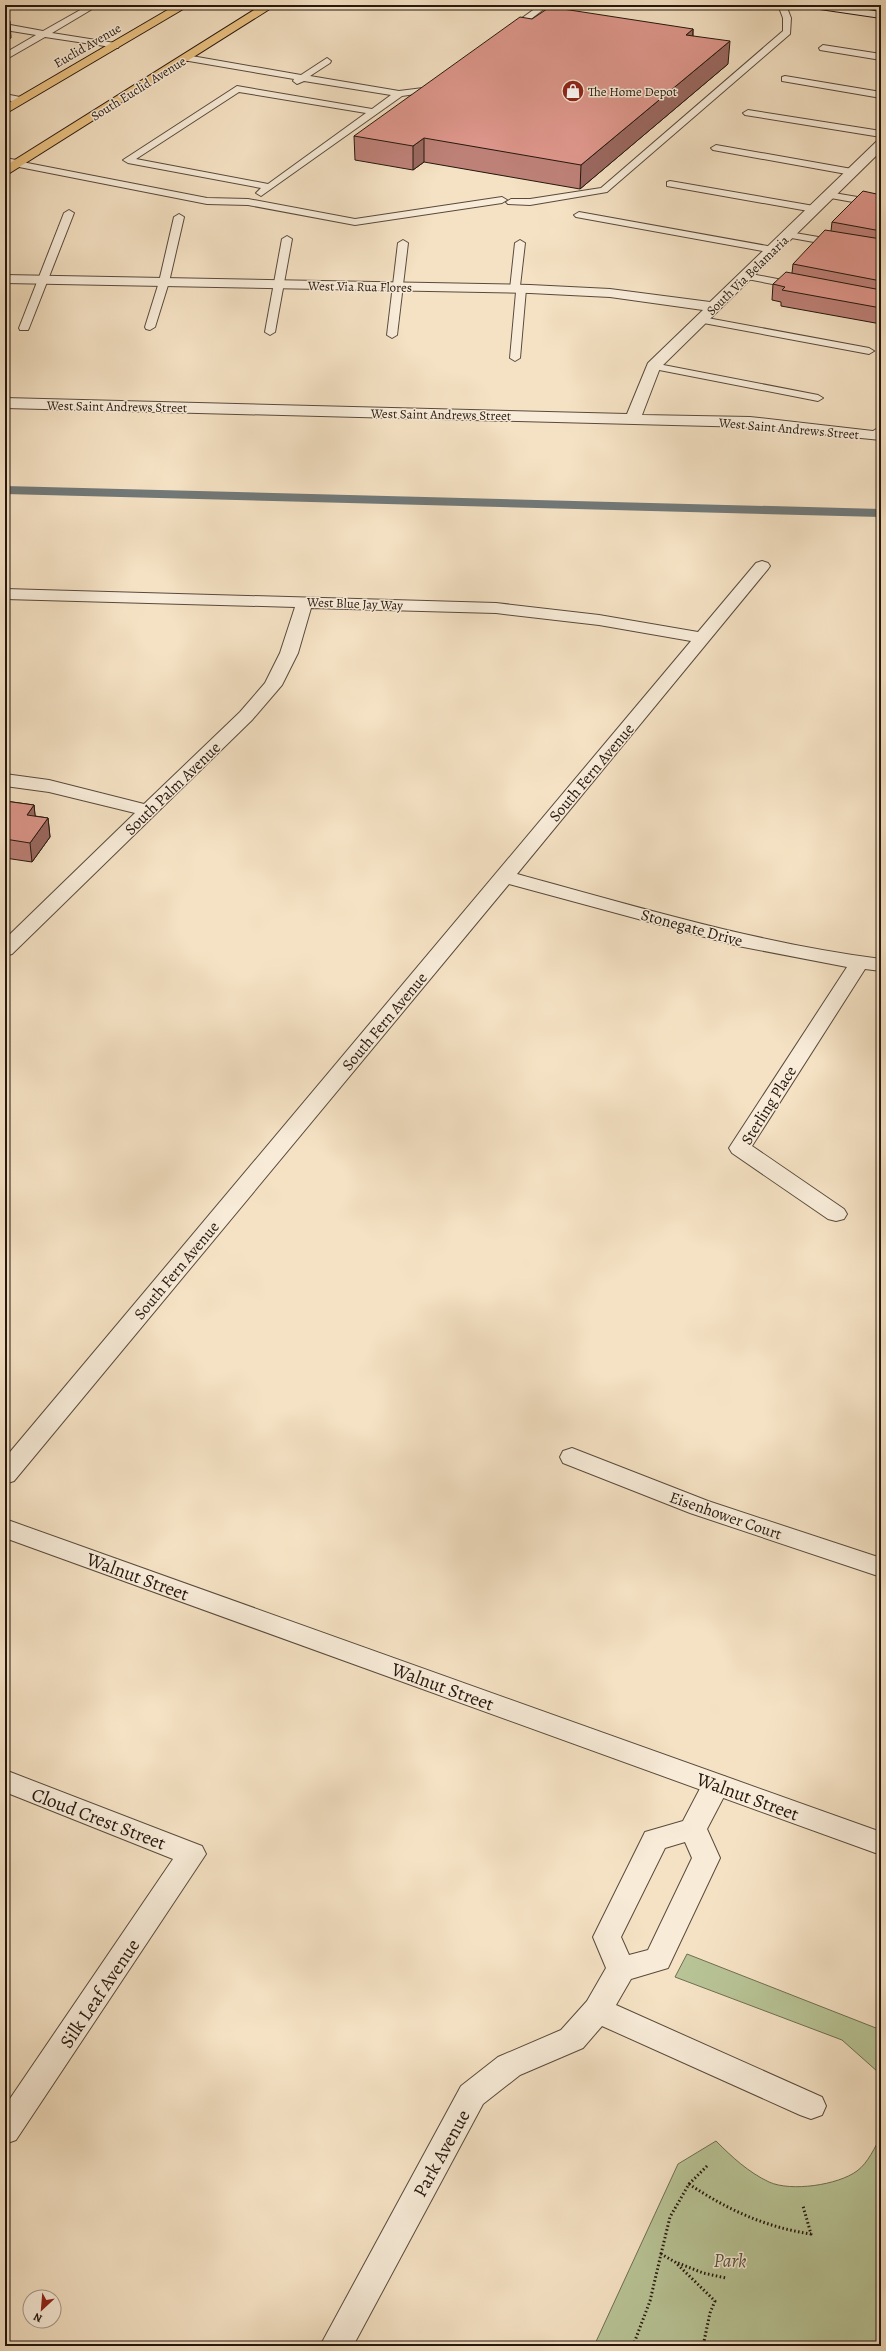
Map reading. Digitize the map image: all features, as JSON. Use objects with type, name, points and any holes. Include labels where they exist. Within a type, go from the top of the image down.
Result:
[{"type":"main road","name":"Euclid Avenue","points":[[5,110],[184,5]]},
{"type":"main road","name":"South Euclid Avenue","points":[[5,172],[11,163],[186,58],[270,5]]},
{"type":"street","points":[[813,5],[881,15]]},
{"type":"street","name":"South Via Belamaria","points":[[633,419],[653,366],[702,320],[881,144]]},
{"type":"street","points":[[856,168],[874,167]]},
{"type":"street","name":"West Via Rua Flores","points":[[5,279],[518,289],[610,293],[714,307]]},
{"type":"street","name":"West Saint Andrews Street","points":[[5,403],[750,422],[879,433]]},
{"type":"street","name":"South Fern Avenue","points":[[5,1475],[505,877],[762,566]]},
{"type":"street","name":"West Blue Jay Way","points":[[5,594],[496,608],[561,613],[632,624],[702,638]]},
{"type":"street","name":"South Palm Avenue","points":[[5,950],[246,716],[273,684],[289,653],[305,602]]},
{"type":"street","points":[[5,780],[49,786],[148,811]]},
{"type":"street","name":"Stonegate Drive","points":[[505,877],[766,947],[812,957],[881,965]]},
{"type":"street","name":"Sterling Place","points":[[836,1214],[740,1148],[859,963]]},
{"type":"street","name":"Eisenhower Court","points":[[572,1457],[699,1508],[881,1568]]},
{"type":"street","name":"Walnut Street","points":[[5,1528],[716,1786],[881,1844]]},
{"type":"street","name":"Cloud Crest Street","points":[[5,1781],[192,1854]]},
{"type":"street","points":[[693,1829],[706,1858],[658,1959],[621,1969],[607,1937],[655,1840],[693,1829],[716,1786]]},
{"type":"street","name":"Silk Leaf Avenue","points":[[5,2131],[192,1854]]},
{"type":"street","name":"Park Avenue","points":[[336,2346],[472,2095],[509,2066],[572,2039],[597,2010],[621,1969]]},
{"type":"street","points":[[597,2010],[811,2106]]},
{"type":"lane","points":[[5,57],[95,5]]},
{"type":"lane","points":[[501,37],[545,5]]},
{"type":"lane","points":[[11,163],[207,201],[248,202],[355,222],[506,201],[530,202],[604,190],[787,32],[787,18],[782,5]]},
{"type":"lane","points":[[5,27],[115,46]]},
{"type":"lane","points":[[823,48],[881,57]]},
{"type":"lane","points":[[186,58],[399,94],[425,90],[443,80]]},
{"type":"lane","points":[[276,95],[327,61]]},
{"type":"lane","points":[[785,79],[881,95]]},
{"type":"lane","points":[[270,187],[128,160],[237,89],[374,112]]},
{"type":"lane","points":[[248,202],[399,94]]},
{"type":"lane","points":[[5,97],[22,100]]},
{"type":"lane","points":[[748,113],[881,134]]},
{"type":"lane","points":[[716,148],[856,168]]},
{"type":"lane","points":[[670,184],[814,209]]},
{"type":"lane","points":[[828,195],[881,204]]},
{"type":"lane","points":[[24,328],[69,213]]},
{"type":"lane","points":[[580,215],[773,250]]},
{"type":"lane","points":[[150,327],[164,282],[180,217]]},
{"type":"lane","points":[[788,235],[850,246]]},
{"type":"lane","points":[[270,332],[280,284],[287,239]]},
{"type":"lane","points":[[392,335],[403,243]]},
{"type":"lane","points":[[515,358],[520,243]]},
{"type":"lane","points":[[746,276],[806,287]]},
{"type":"lane","points":[[702,320],[868,351]]},
{"type":"lane","points":[[653,366],[818,398]]},
{"type":"path","points":[[633,2346],[651,2305],[657,2284],[667,2222],[676,2201],[689,2184],[708,2165]]},
{"type":"path","points":[[689,2184],[732,2212],[784,2230],[811,2234],[803,2206]]},
{"type":"path","points":[[661,2254],[675,2262],[703,2273],[726,2278]]},
{"type":"path","points":[[675,2262],[715,2301],[708,2313],[707,2336],[703,2346]]},
{"type":"green space","points":[[687,1954],[881,2030],[881,2081],[878,2072],[842,2040],[675,1977]]},
{"type":"green space","name":"Park","points":[[881,2136],[881,2346],[594,2346],[678,2164],[716,2141],[741,2164],[754,2174],[769,2182],[789,2186],[814,2186],[838,2180],[857,2171],[868,2159]]},
{"type":"building","name":"The Home Depot","points":[[550,7],[693,29],[686,35],[730,41],[581,165],[424,138],[413,146],[354,136],[520,17],[532,19]]},
{"type":"building","points":[[863,191],[881,195],[881,231],[832,222]]},
{"type":"building","points":[[825,230],[881,239],[881,281],[793,264]]},
{"type":"building","points":[[786,272],[881,290],[881,308],[782,290],[785,287],[773,284]]},
{"type":"building","points":[[5,801],[34,805],[27,815],[48,818],[30,843],[5,839]]},
{"type":"waterway","points":[[5,490],[881,513]]},
{"type":"place","name":"The Home Depot","points":[[573,91]]}]
